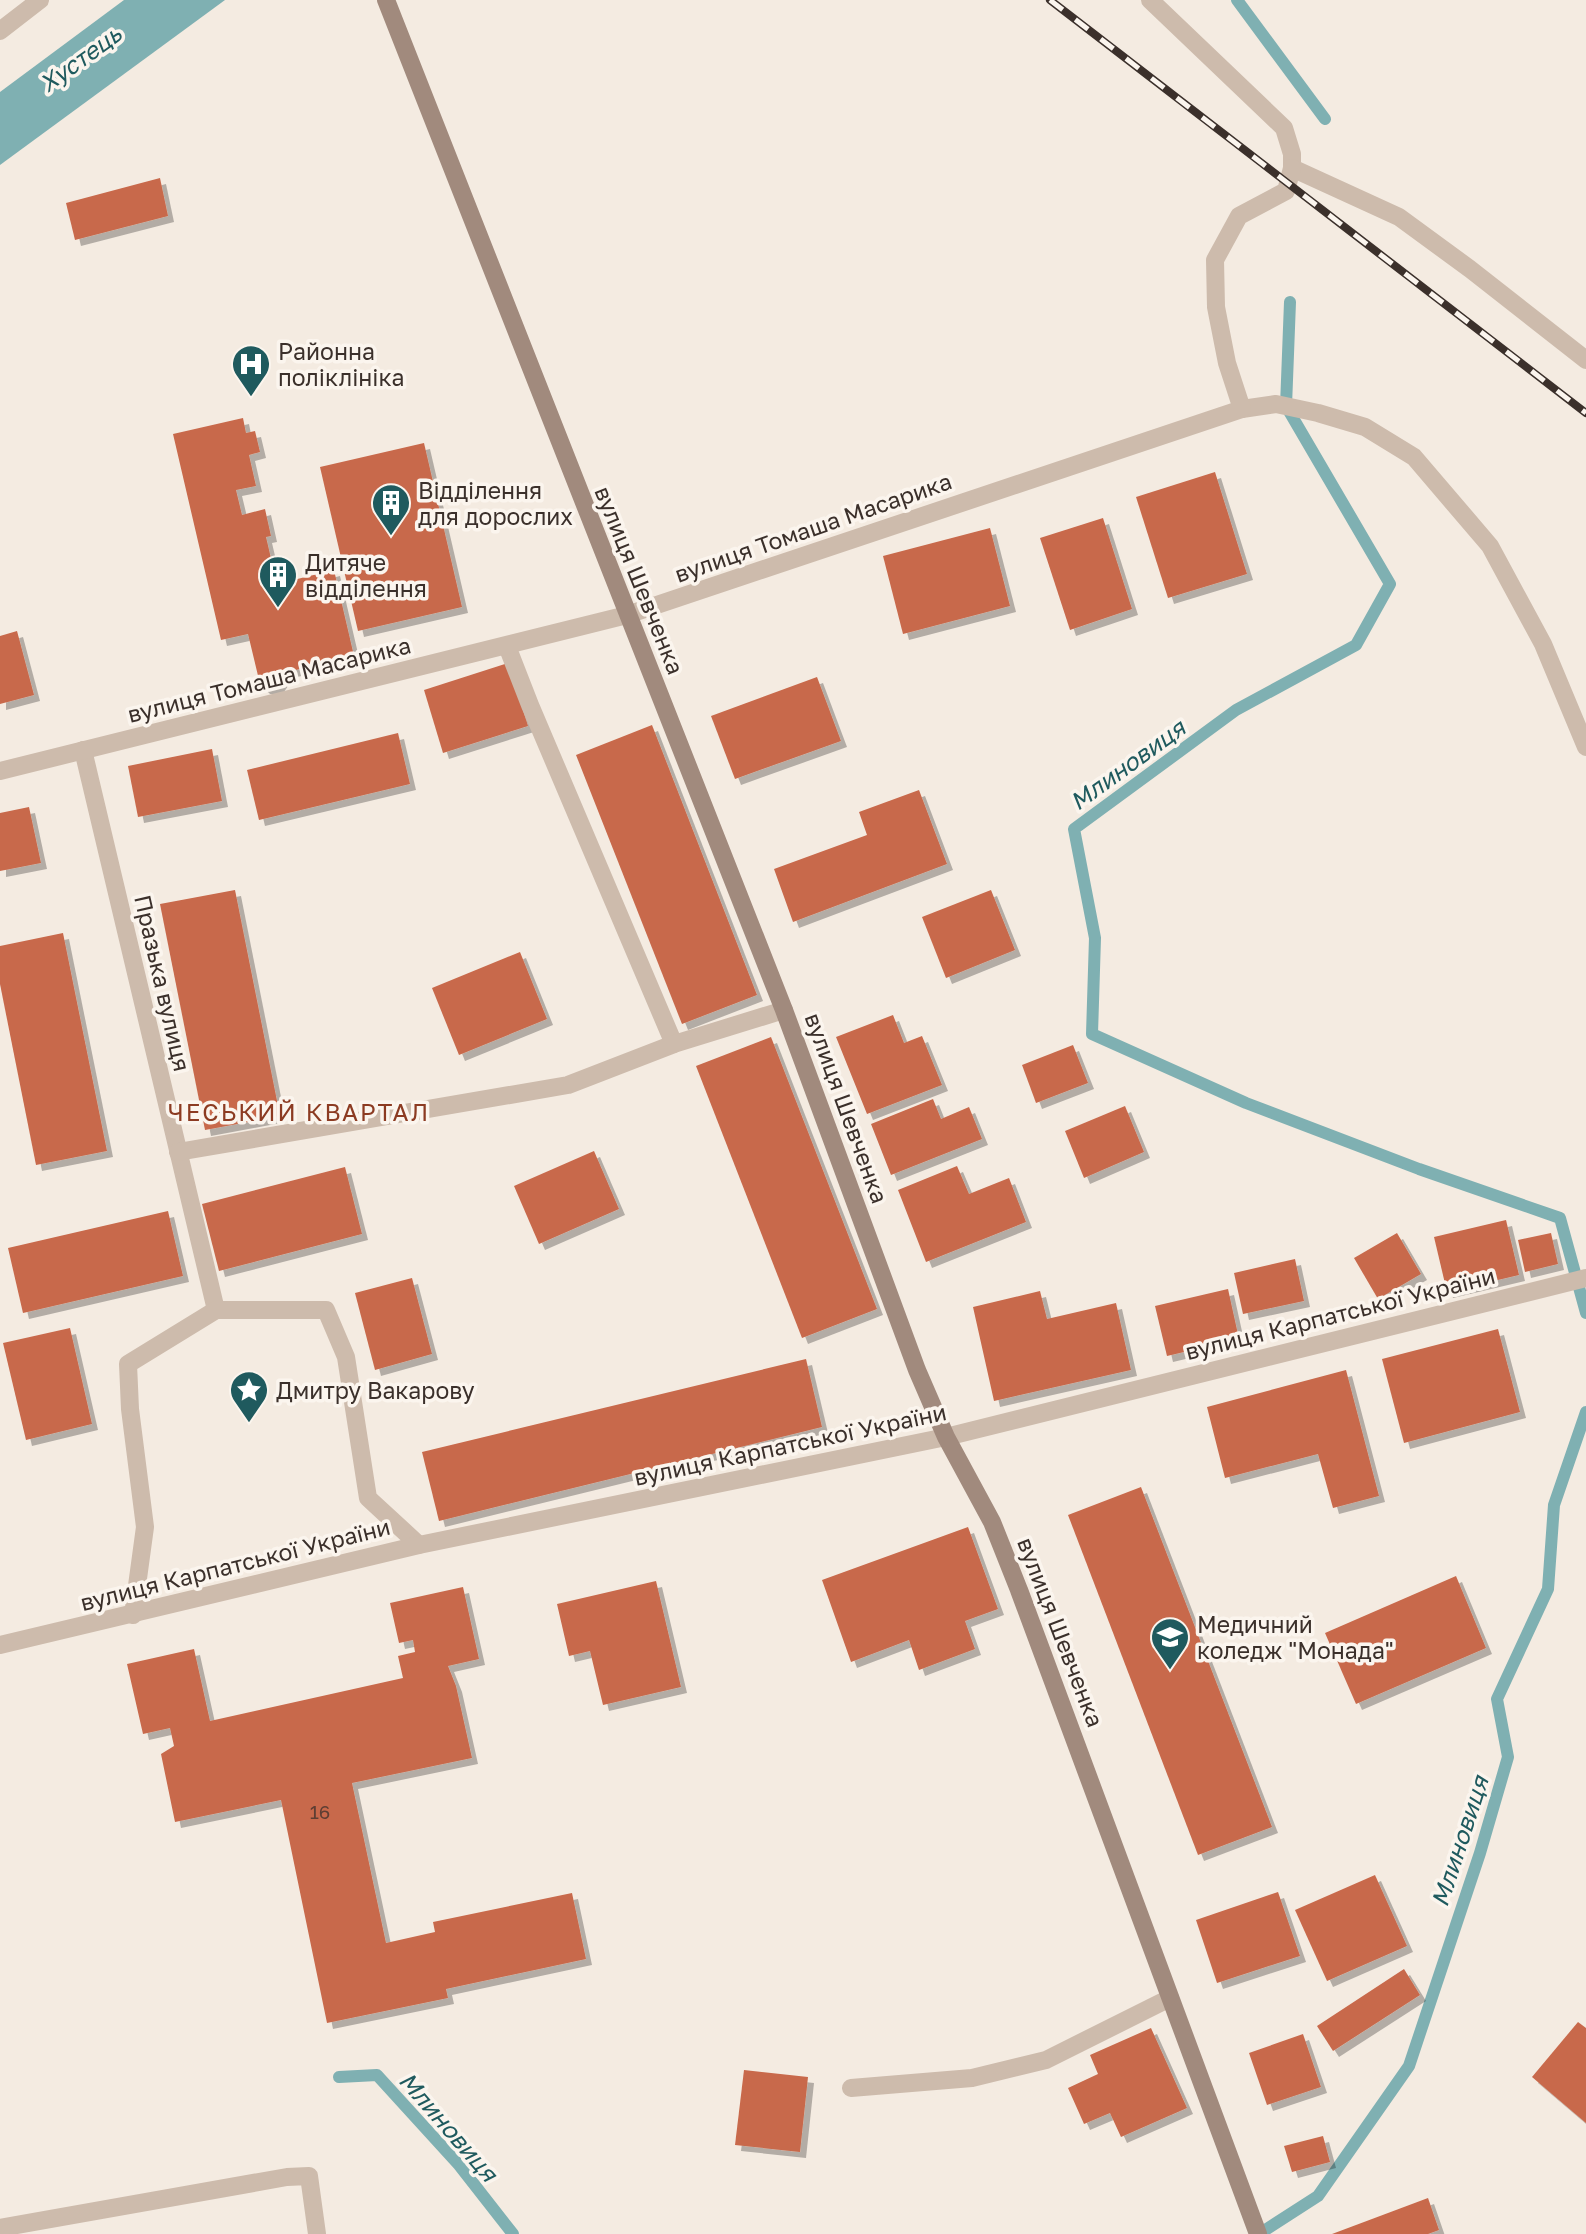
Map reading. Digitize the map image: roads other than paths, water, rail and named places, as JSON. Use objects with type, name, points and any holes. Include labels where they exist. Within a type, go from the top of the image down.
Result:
[{"type":"main road","name":"вулиця Шевченка","points":[[386,0],[784,1010],[917,1370],[946,1437],[992,1522],[1015,1578],[1258,2234]]},
{"type":"street","points":[[0,31],[40,0]]},
{"type":"street","points":[[1150,0],[1284,128],[1292,154],[1286,191],[1239,216],[1215,260],[1216,307],[1227,363],[1242,410]]},
{"type":"street","points":[[1292,167],[1398,217],[1470,269],[1586,360]]},
{"type":"street","name":"вулиця Томаша Масарика","points":[[0,771],[628,615],[1242,410],[1276,404],[1365,427],[1414,457],[1490,546],[1543,644],[1586,747]]},
{"type":"street","points":[[507,646],[674,1044]]},
{"type":"street","name":"Празька вулиця","points":[[83,750],[216,1310]]},
{"type":"street","points":[[178,1152],[568,1086],[674,1044],[784,1010]]},
{"type":"street","name":"вулиця Карпатської України","points":[[0,1645],[419,1545],[946,1437],[1586,1278]]},
{"type":"street","points":[[134,1615],[145,1527],[130,1409],[128,1364],[216,1310],[326,1310],[346,1357],[368,1498],[419,1545]]},
{"type":"street","points":[[851,2088],[972,2078],[1046,2060],[1170,1998]]},
{"type":"street","points":[[0,2228],[47,2228],[287,2177],[309,2176],[317,2234]]},
{"type":"water","name":"Хустець","points":[[124,0],[225,0],[0,165],[0,92]]},
{"type":"waterway","name":"Млиновиця","points":[[1237,0],[1325,119]]},
{"type":"waterway","name":"Млиновиця","points":[[1290,302],[1286,406],[1390,584],[1356,645],[1236,710],[1074,829],[1095,938],[1092,1034],[1246,1103],[1419,1169],[1560,1218],[1586,1313]]},
{"type":"waterway","name":"Млиновиця","points":[[1259,2234],[1318,2196],[1409,2066],[1480,1853],[1508,1757],[1497,1699],[1548,1589],[1554,1505],[1586,1412]]},
{"type":"waterway","name":"Млиновиця","points":[[339,2077],[377,2075],[459,2165],[513,2234]]},
{"type":"railway","points":[[1050,0],[1586,413]]},
{"type":"place","name":"Районна поліклініка","points":[[251,398]]},
{"type":"place","name":"Відділення для дорослих","points":[[391,537]]},
{"type":"place","name":"Дитяче відділення","points":[[278,609]]},
{"type":"place","name":"Дмитру Вакарову","points":[[249,1424]]},
{"type":"place","name":"Медичний коледж \"Монада\"","points":[[1170,1671]]},
{"type":"district","name":"ЧЕСЬКИЙ КВАРТАЛ","points":[[299,1111]]}]
